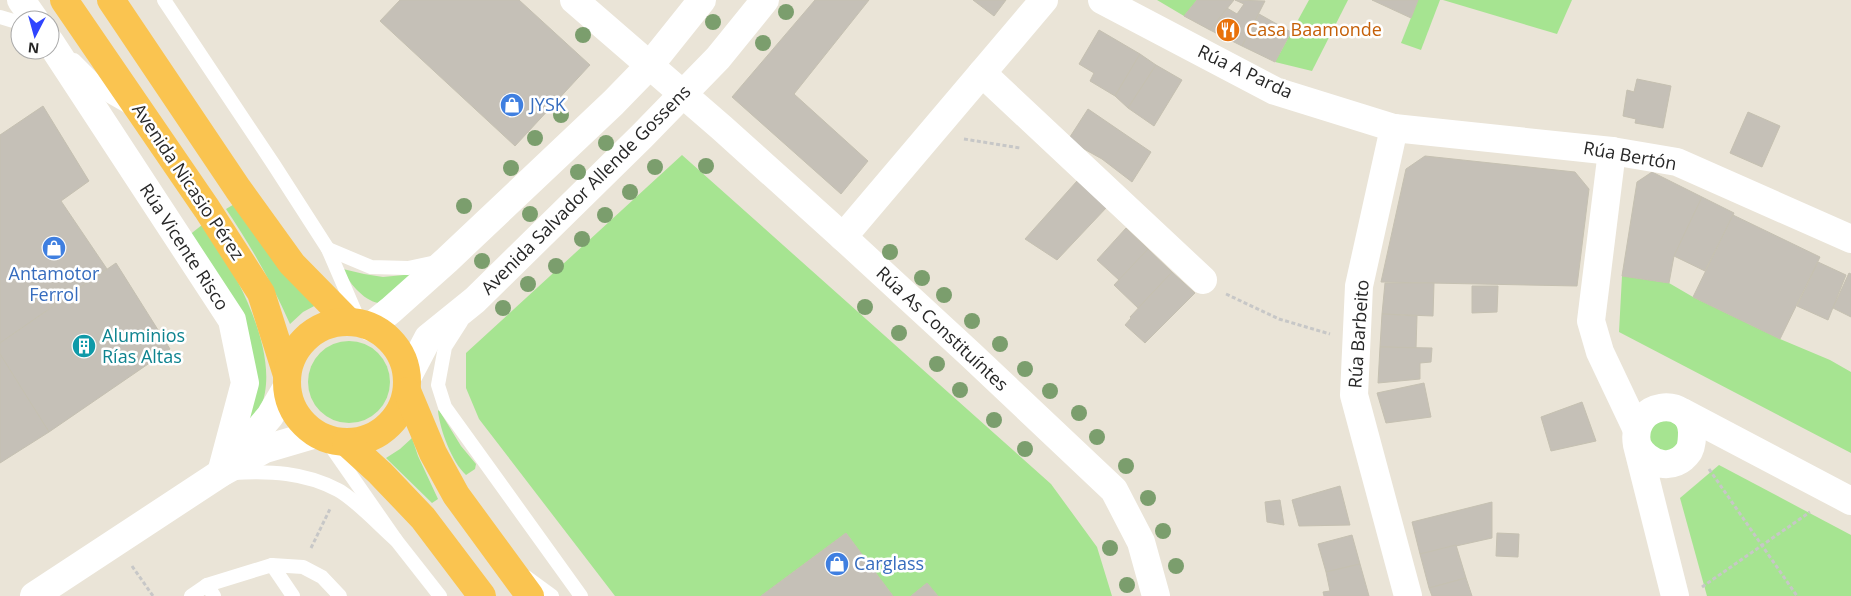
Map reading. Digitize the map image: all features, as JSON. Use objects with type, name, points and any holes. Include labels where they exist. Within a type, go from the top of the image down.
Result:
[{"type":"highway","name":"Avenida Nicasio Pérez","points":[[64,0],[207,209],[261,293],[287,381]]},
{"type":"highway","points":[[111,0],[238,189],[292,264],[360,324],[384,335],[396,347],[403,362],[407,384],[433,453],[456,495],[500,558],[530,596]]},
{"type":"highway","points":[[360,324],[331,324],[315,331],[302,343],[292,358],[287,381],[292,405],[302,421],[380,473],[423,518],[482,596]]},
{"type":"highway","points":[[329,438],[363,440],[379,433],[392,422],[402,407],[407,384]]},
{"type":"street","name":"Rúa As Constituíntes","points":[[574,0],[683,94],[843,237],[977,360],[1114,490],[1141,542],[1156,596]]},
{"type":"street","points":[[360,324],[391,310],[447,260],[606,110],[650,65],[702,0]]},
{"type":"street","name":"Avenida Salvador Allende Gossens","points":[[407,384],[428,338],[475,300],[683,94],[718,58],[765,0]]},
{"type":"street","points":[[843,237],[1044,0]]},
{"type":"street","name":"Rúa A Parda","points":[[1102,0],[1276,91],[1394,128]]},
{"type":"street","name":"Rúa Vicente Risco","points":[[60,57],[232,320],[245,382],[221,474]]},
{"type":"street","points":[[982,74],[1203,280]]},
{"type":"street","name":"Rúa Bertón","points":[[1394,128],[1612,151],[1677,162],[1851,239]]},
{"type":"street","name":"Rúa Barbeito","points":[[1394,128],[1359,286],[1354,396],[1408,596]]},
{"type":"street","points":[[1612,151],[1591,321],[1600,352],[1637,436],[1686,593]]},
{"type":"street","points":[[221,474],[270,416],[287,381]]},
{"type":"street","points":[[1682,412],[1692,427],[1692,442],[1689,451],[1680,460],[1671,464],[1658,464],[1649,460],[1642,453],[1637,436],[1641,418],[1653,409],[1673,408],[1682,412],[1851,500]]},
{"type":"street","points":[[34,596],[221,474],[265,449],[329,438]]},
{"type":"lane","points":[[164,0],[328,249],[360,324]]},
{"type":"lane","points":[[60,47],[111,97],[144,116]]},
{"type":"lane","points":[[328,249],[371,267],[408,268],[447,260]]},
{"type":"lane","points":[[475,300],[445,347],[438,385],[445,407],[580,596]]},
{"type":"lane","points":[[329,438],[396,540],[440,596]]},
{"type":"lane","points":[[221,474],[262,472],[304,475],[339,490],[396,540]]},
{"type":"lane","points":[[500,558],[552,596]]},
{"type":"lane","points":[[272,565],[293,596]]},
{"type":"lane","points":[[191,596],[210,591],[272,565],[303,567],[322,577],[340,596]]},
{"type":"path","points":[[931,134],[1024,148]]},
{"type":"path","points":[[1203,280],[1234,299],[1279,319],[1357,342]]},
{"type":"path","points":[[1708,468],[1797,596]]},
{"type":"path","points":[[1686,593],[1813,510]]},
{"type":"path","points":[[310,550],[328,512]]},
{"type":"path","points":[[132,565],[153,596]]},
{"type":"green space","points":[[1157,0],[1197,0],[1184,16]]},
{"type":"green space","points":[[1309,0],[1348,0],[1312,71],[1275,62]]},
{"type":"green space","points":[[1418,0],[1440,0],[1421,50],[1401,43]]},
{"type":"green space","points":[[1443,0],[1572,0],[1557,34]]},
{"type":"green space","points":[[682,155],[1051,484],[1097,547],[1112,596],[938,596],[927,583],[911,596],[893,596],[846,533],[761,596],[615,596],[479,419],[466,388],[466,353]]},
{"type":"green space","points":[[236,203],[318,304],[303,312],[290,324],[261,265],[226,209]]},
{"type":"green space","points":[[202,225],[239,284],[258,328],[262,345],[266,378],[265,394],[257,416],[242,434],[249,393],[188,236]]},
{"type":"green space","points":[[343,269],[383,277],[414,274],[378,303],[367,298],[357,290]]},
{"type":"green space","points":[[1622,276],[1669,283],[1693,297],[1780,339],[1830,360],[1851,372],[1851,453],[1619,332]]},
{"type":"green space","points":[[349,341],[365,344],[378,353],[387,366],[390,382],[387,398],[378,411],[365,420],[349,423],[333,420],[320,411],[311,398],[308,382],[311,366],[320,353],[333,344]]},
{"type":"green space","points":[[439,410],[461,446],[476,464],[475,469],[466,475],[456,462],[448,445],[441,427]]},
{"type":"green space","points":[[1646,419],[1680,421],[1680,449],[1654,455]]},
{"type":"green space","points":[[412,438],[418,456],[438,499],[432,503],[386,458]]},
{"type":"green space","points":[[1719,465],[1851,535],[1851,596],[1707,596],[1680,498]]},
{"type":"building","name":"JYSK","points":[[400,0],[519,0],[590,65],[515,146],[380,21]]},
{"type":"building","points":[[815,0],[869,0],[794,94],[868,161],[841,194],[732,97]]},
{"type":"building","points":[[973,0],[1006,0],[994,16]]},
{"type":"building","points":[[1197,0],[1234,0],[1210,30],[1184,16]]},
{"type":"building","points":[[1235,0],[1265,1],[1242,46],[1210,30],[1227,8],[1237,14],[1244,4]]},
{"type":"building","points":[[1372,0],[1418,0],[1411,18]]},
{"type":"building","points":[[1259,14],[1291,32],[1275,62],[1242,46]]},
{"type":"building","points":[[1099,30],[1140,54],[1115,96],[1090,81],[1094,73],[1079,64]]},
{"type":"building","points":[[1140,54],[1156,65],[1128,108],[1115,96]]},
{"type":"building","points":[[1156,65],[1182,80],[1154,126],[1128,108]]},
{"type":"building","points":[[1637,79],[1671,86],[1663,128],[1635,123],[1636,119],[1623,116],[1627,90],[1634,92]]},
{"type":"building","points":[[43,106],[89,181],[61,201],[107,269],[0,343],[0,135]]},
{"type":"building","points":[[1088,109],[1151,152],[1132,182],[1102,159],[1068,140]]},
{"type":"building","points":[[1748,112],[1780,126],[1762,167],[1730,153]]},
{"type":"building","points":[[1425,156],[1575,172],[1589,189],[1577,286],[1381,282],[1406,169]]},
{"type":"building","points":[[1652,172],[1702,197],[1674,256],[1669,283],[1622,276],[1637,182]]},
{"type":"building","points":[[1077,181],[1107,207],[1057,260],[1025,239]]},
{"type":"building","points":[[1702,197],[1734,213],[1705,271],[1674,256]]},
{"type":"building","points":[[1733,215],[1820,257],[1780,339],[1693,297]]},
{"type":"building","points":[[1126,228],[1148,249],[1119,280],[1097,260]]},
{"type":"building","points":[[1148,249],[1172,272],[1138,308],[1114,285]]},
{"type":"building","points":[[1818,262],[1846,275],[1828,320],[1797,306]]},
{"type":"building","name":"Aluminios Rías Altas","points":[[116,263],[170,349],[49,432],[0,354],[0,343]]},
{"type":"building","points":[[1172,272],[1195,293],[1145,343],[1125,325],[1130,317]]},
{"type":"building","points":[[1849,273],[1851,274],[1851,317],[1833,308]]},
{"type":"building","points":[[1385,283],[1434,283],[1433,316],[1382,314]]},
{"type":"building","points":[[1472,286],[1498,286],[1497,312],[1472,313]]},
{"type":"building","points":[[1382,314],[1417,316],[1416,348],[1380,347]]},
{"type":"building","points":[[1380,347],[1432,348],[1431,362],[1420,363],[1420,379],[1378,383]]},
{"type":"building","points":[[0,354],[49,432],[0,463]]},
{"type":"building","points":[[1424,383],[1431,417],[1386,423],[1377,393]]},
{"type":"building","points":[[1582,402],[1596,441],[1551,451],[1541,417]]},
{"type":"building","points":[[1340,486],[1350,525],[1299,526],[1292,500]]},
{"type":"building","points":[[1280,500],[1284,525],[1267,522],[1265,502]]},
{"type":"building","points":[[1492,502],[1492,538],[1420,554],[1412,522]]},
{"type":"building","name":"Carglass","points":[[846,533],[893,596],[761,596]]},
{"type":"building","points":[[1497,533],[1519,534],[1518,557],[1496,556]]},
{"type":"building","points":[[1352,535],[1360,564],[1326,572],[1318,544]]},
{"type":"building","points":[[1456,545],[1466,578],[1429,588],[1420,554]]},
{"type":"building","points":[[1360,564],[1369,596],[1324,596],[1323,592],[1330,591],[1326,572]]},
{"type":"building","points":[[1466,578],[1472,596],[1432,596],[1429,588]]},
{"type":"building","points":[[927,583],[938,596],[911,596]]},
{"type":"place","name":"Casa Baamonde","points":[[1228,30]]},
{"type":"place","name":"JYSK","points":[[512,105]]},
{"type":"place","name":"Antamotor Ferrol","points":[[54,248]]},
{"type":"place","name":"Aluminios Rías Altas","points":[[84,346]]},
{"type":"place","name":"Carglass","points":[[837,564]]}]
